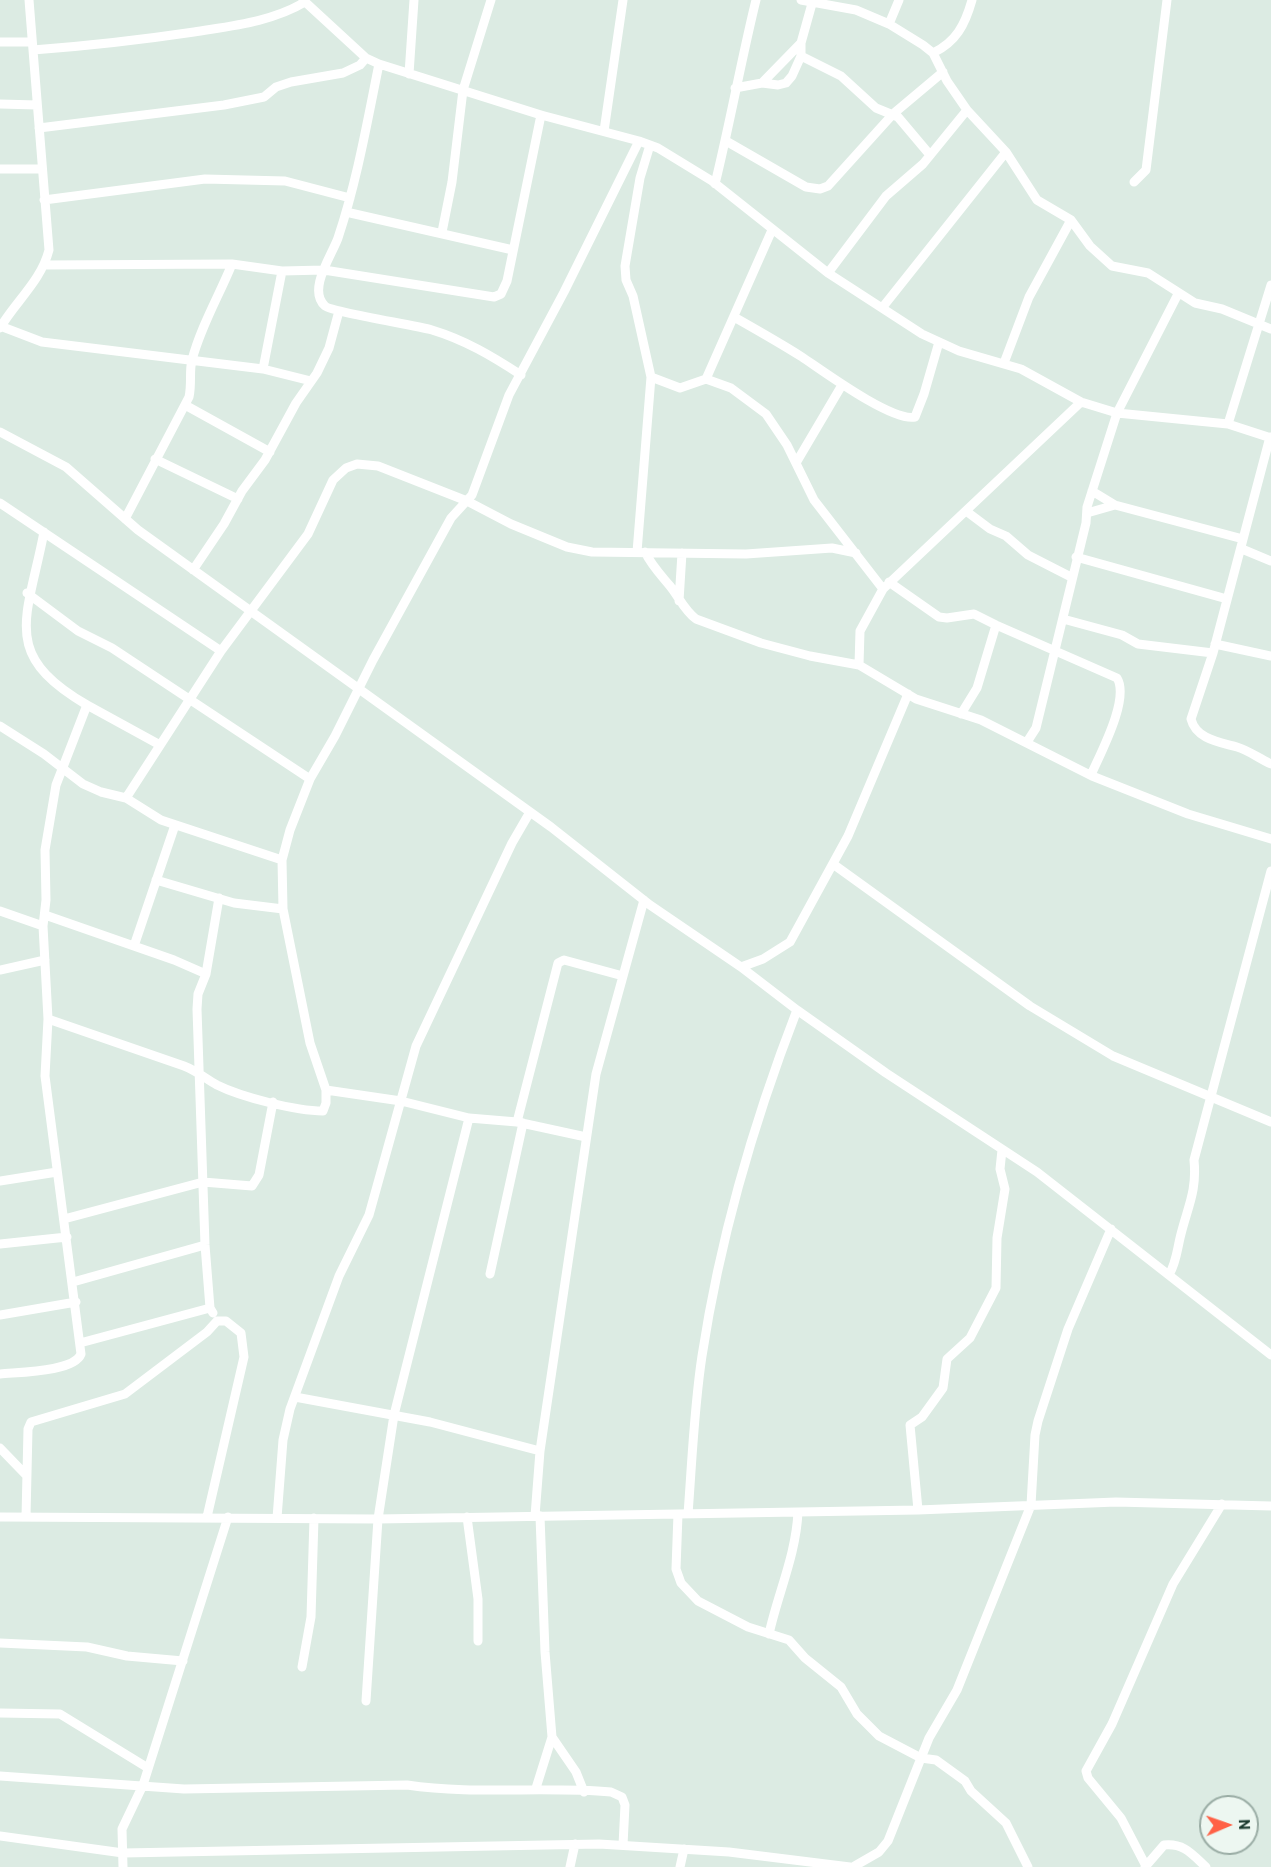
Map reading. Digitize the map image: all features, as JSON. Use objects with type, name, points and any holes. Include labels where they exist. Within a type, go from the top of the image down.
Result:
[{"type":"street","points":[[29,0],[49,250],[45,265],[0,327],[42,342],[263,369],[311,381]]},
{"type":"street","points":[[409,74],[414,0]]},
{"type":"street","points":[[442,232],[452,182],[464,90],[491,0]]},
{"type":"street","points":[[604,131],[623,0]]},
{"type":"street","points":[[715,184],[756,0]]},
{"type":"street","points":[[801,0],[856,10],[889,24],[933,53],[968,111],[1005,152],[1037,200],[1071,220],[1090,246],[1112,266],[1148,273],[1195,303],[1222,309],[1271,329]]},
{"type":"street","points":[[889,24],[898,0]]},
{"type":"street","points":[[933,53],[952,43],[958,35],[972,0]]},
{"type":"street","points":[[1134,182],[1146,170],[1167,0]]},
{"type":"street","points":[[0,42],[32,46],[99,45],[228,26],[281,13],[304,1],[366,58],[379,64],[541,115],[650,145],[715,184],[828,273],[939,342],[1020,369],[1081,402],[1117,413],[1228,424],[1271,438],[1214,649],[1192,711],[1192,726],[1220,745],[1237,747],[1271,764]]},
{"type":"street","points":[[735,88],[762,83],[769,86],[786,83],[798,67],[801,43],[812,1]]},
{"type":"street","points":[[762,83],[801,43]]},
{"type":"street","points":[[801,56],[842,76],[876,108],[886,114],[893,114],[930,155]]},
{"type":"street","points":[[39,128],[224,105],[264,97],[276,87],[291,82],[343,73],[360,65],[366,58]]},
{"type":"street","points":[[379,64],[350,198],[324,270],[319,287],[319,299],[327,307],[339,311],[412,325],[471,343],[521,375]]},
{"type":"street","points":[[726,141],[806,187],[820,189],[828,186],[893,114],[943,72]]},
{"type":"street","points":[[0,104],[37,105]]},
{"type":"street","points":[[828,273],[886,196],[930,155],[968,111]]},
{"type":"street","points":[[45,265],[232,264],[282,271],[324,270],[494,297],[501,294],[507,281],[541,115]]},
{"type":"street","points":[[48,1019],[199,1072],[219,1086],[273,1102],[323,1111],[326,1103],[326,1090],[310,1043],[283,909],[282,860],[290,830],[310,779],[358,689],[451,518],[472,495],[509,395],[639,141]]},
{"type":"street","points":[[650,145],[639,178],[625,266],[626,280],[633,296],[651,377],[641,552],[654,570],[672,588],[679,601],[696,619],[761,643],[810,656],[859,665],[908,694],[981,720],[1091,776],[1188,814],[1271,839]]},
{"type":"street","points":[[882,308],[1005,152]]},
{"type":"street","points":[[0,169],[42,169]]},
{"type":"street","points":[[44,200],[206,179],[285,181],[350,198]]},
{"type":"street","points":[[346,212],[513,250]]},
{"type":"street","points":[[1004,363],[1029,297],[1071,220]]},
{"type":"street","points":[[706,379],[772,230]]},
{"type":"street","points":[[125,519],[184,405],[192,383],[192,362],[206,320],[232,264]]},
{"type":"street","points":[[263,369],[282,271]]},
{"type":"street","points":[[1228,424],[1271,285]]},
{"type":"street","points":[[1027,742],[1036,728],[1092,491],[1117,413],[1178,294]]},
{"type":"street","points":[[193,570],[237,499],[270,452],[311,381],[329,348],[339,311]]},
{"type":"street","points":[[734,317],[803,358],[842,385],[895,413],[915,417],[939,342]]},
{"type":"street","points":[[651,377],[680,388],[706,379],[731,388],[766,414],[796,463],[814,500],[856,553],[886,585],[939,617],[974,614],[1114,676],[1120,684],[1120,698],[1112,726],[1091,776]]},
{"type":"street","points":[[796,463],[842,385]]},
{"type":"street","points":[[859,665],[860,631],[886,585],[1081,402]]},
{"type":"street","points":[[184,405],[270,452]]},
{"type":"street","points":[[0,432],[66,467],[125,519],[248,612],[530,812],[644,900],[741,966],[796,1010],[1037,1172],[1271,1355]]},
{"type":"street","points":[[155,459],[237,499]]},
{"type":"street","points":[[126,798],[221,651],[308,534],[333,480],[346,468],[357,464],[378,465],[466,501],[511,525],[567,547],[592,552],[746,554],[832,548],[856,553]]},
{"type":"street","points":[[1092,491],[1115,505],[1243,544],[1271,561]]},
{"type":"street","points":[[0,502],[221,651]]},
{"type":"street","points":[[1087,513],[1115,505]]},
{"type":"street","points":[[966,511],[990,529],[1006,536],[1028,555],[1071,578]]},
{"type":"street","points":[[44,532],[18,619],[17,638],[22,657],[32,670],[87,705],[160,745]]},
{"type":"street","points":[[679,601],[682,553]]},
{"type":"street","points":[[1076,557],[1227,599]]},
{"type":"street","points":[[27,593],[78,631],[112,648],[310,779]]},
{"type":"street","points":[[1063,619],[1122,634],[1138,644],[1214,649],[1271,656]]},
{"type":"street","points":[[961,714],[977,688],[996,625]]},
{"type":"street","points":[[741,966],[763,959],[790,942],[848,836],[908,694]]},
{"type":"street","points":[[0,1374],[66,1366],[79,1358],[80,1343],[76,1302],[45,1076],[48,1019],[43,926],[46,842],[56,784],[87,705]]},
{"type":"street","points":[[0,726],[64,768],[82,784],[101,792],[126,798],[146,812],[175,825],[282,860]]},
{"type":"street","points":[[277,1518],[285,1426],[339,1276],[369,1215],[416,1046],[512,843],[530,812]]},
{"type":"street","points":[[134,946],[175,825]]},
{"type":"street","points":[[833,864],[1030,1006],[1113,1056],[1271,1122]]},
{"type":"street","points":[[1169,1275],[1176,1261],[1181,1233],[1196,1187],[1194,1160],[1271,871]]},
{"type":"street","points":[[156,880],[219,898],[283,909]]},
{"type":"street","points":[[217,1321],[210,1308],[205,1245],[197,1008],[198,994],[206,974],[219,898]]},
{"type":"street","points":[[536,1788],[552,1737],[538,1516],[540,1451],[563,1309],[596,1074],[644,900]]},
{"type":"street","points":[[0,911],[43,926]]},
{"type":"street","points":[[45,915],[206,974]]},
{"type":"street","points":[[0,970],[45,960]]},
{"type":"street","points":[[490,1274],[520,1123],[558,963],[564,960],[623,976]]},
{"type":"street","points":[[796,1010],[771,1076],[718,1266],[702,1358],[676,1569],[681,1583],[698,1601],[731,1619],[789,1640],[805,1658],[841,1687],[857,1714],[879,1736],[921,1758],[936,1760],[964,1781],[971,1791],[989,1805],[1006,1823],[1028,1867]]},
{"type":"street","points":[[326,1090],[401,1101],[469,1118],[520,1123],[586,1137]]},
{"type":"street","points":[[64,1219],[203,1182],[252,1186],[257,1181],[273,1102]]},
{"type":"street","points":[[366,1701],[378,1519],[394,1415],[469,1118]]},
{"type":"street","points":[[918,1510],[910,1425],[922,1418],[930,1404],[940,1395],[945,1381],[947,1359],[969,1338],[996,1288],[997,1238],[1005,1190],[1000,1169],[1002,1150]]},
{"type":"street","points":[[0,1181],[57,1172]]},
{"type":"street","points":[[0,1836],[123,1852],[623,1845],[684,1849],[852,1867],[879,1852],[888,1841],[929,1738],[957,1690],[1031,1505],[1035,1435],[1038,1421],[1068,1329],[1111,1229]]},
{"type":"street","points":[[0,1244],[67,1237]]},
{"type":"street","points":[[73,1282],[205,1245]]},
{"type":"street","points":[[0,1315],[76,1302]]},
{"type":"street","points":[[80,1343],[210,1308]]},
{"type":"street","points":[[26,1517],[26,1475],[31,1422],[124,1394],[207,1332],[217,1321],[226,1321],[241,1333],[244,1357],[207,1517]]},
{"type":"street","points":[[295,1397],[394,1415],[540,1451]]},
{"type":"street","points":[[0,1448],[26,1475]]},
{"type":"street","points":[[0,1517],[378,1519],[918,1510],[1116,1502],[1271,1506]]},
{"type":"street","points":[[1206,1867],[1186,1848],[1175,1844],[1164,1845],[1145,1867],[1121,1818],[1088,1778],[1086,1771],[1112,1724],[1173,1584],[1222,1504]]},
{"type":"street","points":[[770,1634],[791,1560],[798,1512]]},
{"type":"street","points":[[123,1867],[122,1829],[143,1785],[228,1517]]},
{"type":"street","points":[[467,1517],[478,1599],[478,1641]]},
{"type":"street","points":[[302,1667],[311,1617],[314,1518]]},
{"type":"street","points":[[0,1643],[87,1647],[127,1656],[183,1661]]},
{"type":"street","points":[[0,1713],[60,1714],[148,1768]]},
{"type":"street","points":[[552,1737],[576,1772],[584,1792]]},
{"type":"street","points":[[0,1776],[206,1790],[406,1785],[440,1789],[536,1788],[611,1792],[622,1797],[625,1805],[623,1845]]},
{"type":"street","points":[[570,1867],[575,1844]]},
{"type":"street","points":[[680,1867],[684,1849]]}]
